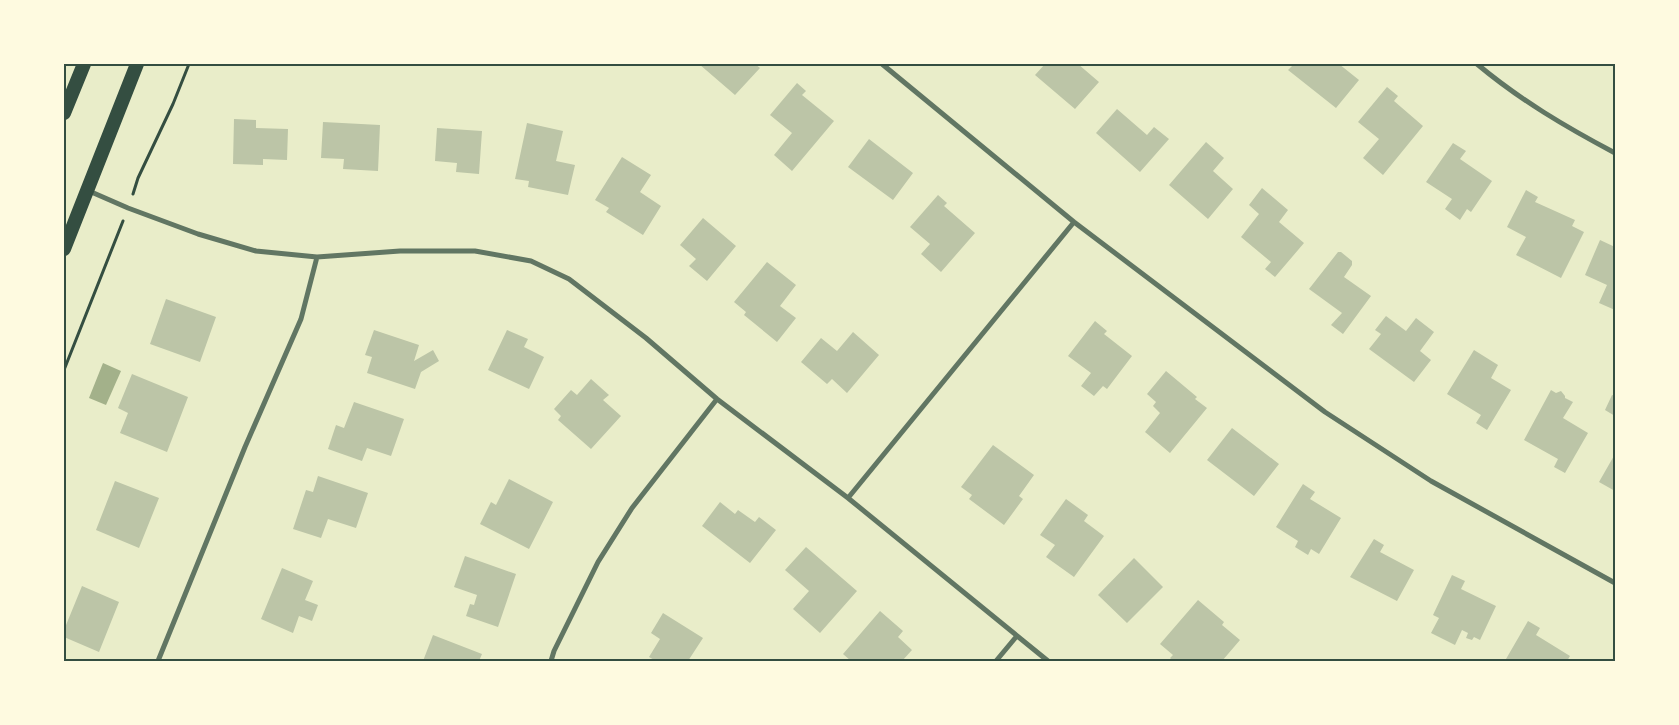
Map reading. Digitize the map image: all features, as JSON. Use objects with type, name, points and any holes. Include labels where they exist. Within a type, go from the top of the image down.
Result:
[{"type":"highway","points":[[64,113],[84,64]]},
{"type":"highway","points":[[64,248],[137,64]]},
{"type":"street","points":[[882,64],[1074,222],[1325,412],[1431,481],[1615,583]]},
{"type":"street","points":[[1477,64],[1508,89],[1578,133],[1615,153]]},
{"type":"street","points":[[87,190],[128,208],[198,234],[256,251],[317,257],[400,251],[475,251],[531,261],[569,279],[646,338],[717,400],[848,498],[1016,637],[1048,661]]},
{"type":"street","points":[[848,498],[1074,222]]},
{"type":"street","points":[[158,661],[245,447],[302,319],[317,257]]},
{"type":"street","points":[[551,661],[554,651],[598,562],[632,508],[717,400]]},
{"type":"street","points":[[996,661],[1016,637]]},
{"type":"shaded area","points":[[103,363],[121,371],[106,405],[89,398]]},
{"type":"building","points":[[699,64],[755,64],[760,68],[735,95]]},
{"type":"building","points":[[1045,64],[1078,64],[1099,82],[1075,109],[1035,75]]},
{"type":"building","points":[[1294,64],[1339,64],[1359,80],[1336,108],[1288,70]]},
{"type":"building","points":[[797,83],[806,91],[802,95],[834,121],[792,171],[774,155],[792,133],[770,115]]},
{"type":"building","points":[[1387,87],[1398,96],[1394,101],[1423,126],[1383,175],[1363,158],[1379,139],[1358,122]]},
{"type":"building","points":[[1117,109],[1147,135],[1154,127],[1169,139],[1140,172],[1096,133]]},
{"type":"building","points":[[234,119],[256,120],[256,128],[288,129],[287,160],[263,159],[263,165],[233,164]]},
{"type":"building","points":[[323,122],[380,125],[378,171],[343,169],[344,159],[321,158]]},
{"type":"building","points":[[527,123],[563,131],[556,161],[575,165],[568,195],[528,187],[529,181],[515,179]]},
{"type":"building","points":[[437,128],[482,131],[479,174],[456,172],[457,163],[435,161]]},
{"type":"building","points":[[869,139],[913,173],[893,200],[848,167]]},
{"type":"building","points":[[1206,142],[1224,158],[1213,171],[1233,189],[1208,219],[1169,185]]},
{"type":"building","points":[[1453,143],[1466,151],[1460,159],[1492,181],[1471,212],[1467,209],[1460,220],[1445,209],[1452,199],[1426,182]]},
{"type":"building","points":[[622,157],[651,175],[640,192],[661,206],[643,235],[606,212],[609,208],[595,200]]},
{"type":"building","points":[[1262,188],[1288,210],[1279,222],[1304,243],[1275,277],[1265,269],[1271,262],[1241,237],[1259,214],[1249,205]]},
{"type":"building","points":[[1526,190],[1538,197],[1535,202],[1575,220],[1572,226],[1584,232],[1561,278],[1516,255],[1526,237],[1507,227]]},
{"type":"building","points":[[938,195],[947,203],[944,206],[975,233],[941,272],[921,254],[930,244],[910,227]]},
{"type":"building","points":[[703,218],[736,246],[707,281],[689,266],[696,259],[680,245]]},
{"type":"building","points":[[1600,240],[1615,247],[1615,310],[1599,303],[1607,285],[1585,275]]},
{"type":"building","points":[[1338,252],[1341,252],[1352,261],[1352,265],[1344,277],[1371,296],[1343,334],[1331,325],[1342,313],[1309,289]]},
{"type":"building","points":[[767,262],[796,285],[780,306],[796,318],[777,342],[744,315],[746,312],[734,302]]},
{"type":"building","points":[[166,299],[216,317],[200,362],[150,344]]},
{"type":"building","points":[[1386,316],[1406,331],[1416,318],[1434,332],[1420,351],[1431,360],[1414,382],[1369,349],[1381,334],[1375,330]]},
{"type":"building","points":[[1095,321],[1107,331],[1104,334],[1132,356],[1107,389],[1103,386],[1094,396],[1081,386],[1091,373],[1068,356]]},
{"type":"building","points":[[374,330],[419,345],[414,361],[433,350],[439,361],[421,372],[415,389],[367,373],[372,357],[365,355]]},
{"type":"building","points":[[507,330],[528,339],[524,347],[544,357],[529,389],[488,370]]},
{"type":"building","points":[[853,332],[879,355],[847,393],[832,379],[827,384],[801,362],[821,338],[837,351]]},
{"type":"building","points":[[1474,350],[1498,365],[1491,378],[1511,390],[1487,430],[1476,423],[1481,415],[1447,394]]},
{"type":"building","points":[[1166,371],[1207,408],[1170,453],[1145,432],[1160,413],[1153,406],[1156,402],[1147,394]]},
{"type":"building","points":[[132,374],[188,397],[167,452],[120,433],[128,413],[118,408]]},
{"type":"building","points":[[591,379],[609,395],[603,400],[621,416],[591,449],[558,420],[561,416],[554,409],[571,390],[577,395]]},
{"type":"building","points":[[1551,390],[1556,393],[1561,391],[1565,398],[1573,402],[1563,418],[1588,433],[1565,473],[1554,467],[1558,459],[1524,440]]},
{"type":"building","points":[[1612,395],[1615,396],[1615,416],[1605,410]]},
{"type":"building","points":[[354,402],[404,419],[391,456],[367,448],[362,461],[328,449],[336,425],[344,428]]},
{"type":"building","points":[[1232,428],[1279,464],[1254,496],[1207,460]]},
{"type":"building","points":[[993,445],[1034,475],[1019,496],[1023,499],[1004,525],[969,499],[972,495],[961,487]]},
{"type":"building","points":[[1615,454],[1615,491],[1599,482]]},
{"type":"building","points":[[318,476],[368,493],[356,528],[328,519],[321,538],[293,529],[306,490],[313,492]]},
{"type":"building","points":[[509,479],[553,502],[529,549],[480,524],[491,502],[496,505]]},
{"type":"building","points":[[115,481],[159,498],[139,548],[96,530]]},
{"type":"building","points":[[1303,484],[1315,492],[1310,499],[1341,518],[1319,554],[1311,549],[1308,555],[1295,547],[1298,541],[1276,527]]},
{"type":"building","points":[[1066,499],[1088,515],[1084,521],[1104,536],[1074,577],[1046,557],[1055,545],[1040,535]]},
{"type":"building","points":[[720,502],[735,514],[738,510],[755,522],[759,517],[776,530],[750,563],[702,526]]},
{"type":"building","points":[[1374,539],[1384,545],[1380,552],[1414,570],[1397,601],[1350,577]]},
{"type":"building","points":[[806,547],[857,591],[820,633],[793,609],[809,591],[785,570]]},
{"type":"building","points":[[465,556],[516,574],[498,627],[466,616],[470,604],[474,605],[477,595],[454,587]]},
{"type":"building","points":[[1134,558],[1163,587],[1127,623],[1098,595]]},
{"type":"building","points":[[282,568],[313,581],[305,600],[318,605],[312,621],[299,616],[293,633],[261,619]]},
{"type":"building","points":[[1452,575],[1465,581],[1461,589],[1496,606],[1480,640],[1474,637],[1472,640],[1466,638],[1468,633],[1462,630],[1455,645],[1431,633],[1439,618],[1433,615]]},
{"type":"building","points":[[82,586],[119,602],[99,652],[64,637],[64,630]]},
{"type":"building","points":[[1198,600],[1224,622],[1222,625],[1240,640],[1222,661],[1173,661],[1170,658],[1173,655],[1160,644]]},
{"type":"building","points":[[880,611],[903,631],[898,637],[912,650],[902,661],[851,661],[843,654]]},
{"type":"building","points":[[663,613],[703,638],[688,661],[656,661],[649,657],[660,639],[651,633]]},
{"type":"building","points":[[1528,621],[1540,628],[1536,635],[1570,656],[1567,661],[1509,661],[1506,659]]},
{"type":"building","points":[[433,635],[482,654],[479,661],[423,661]]}]
